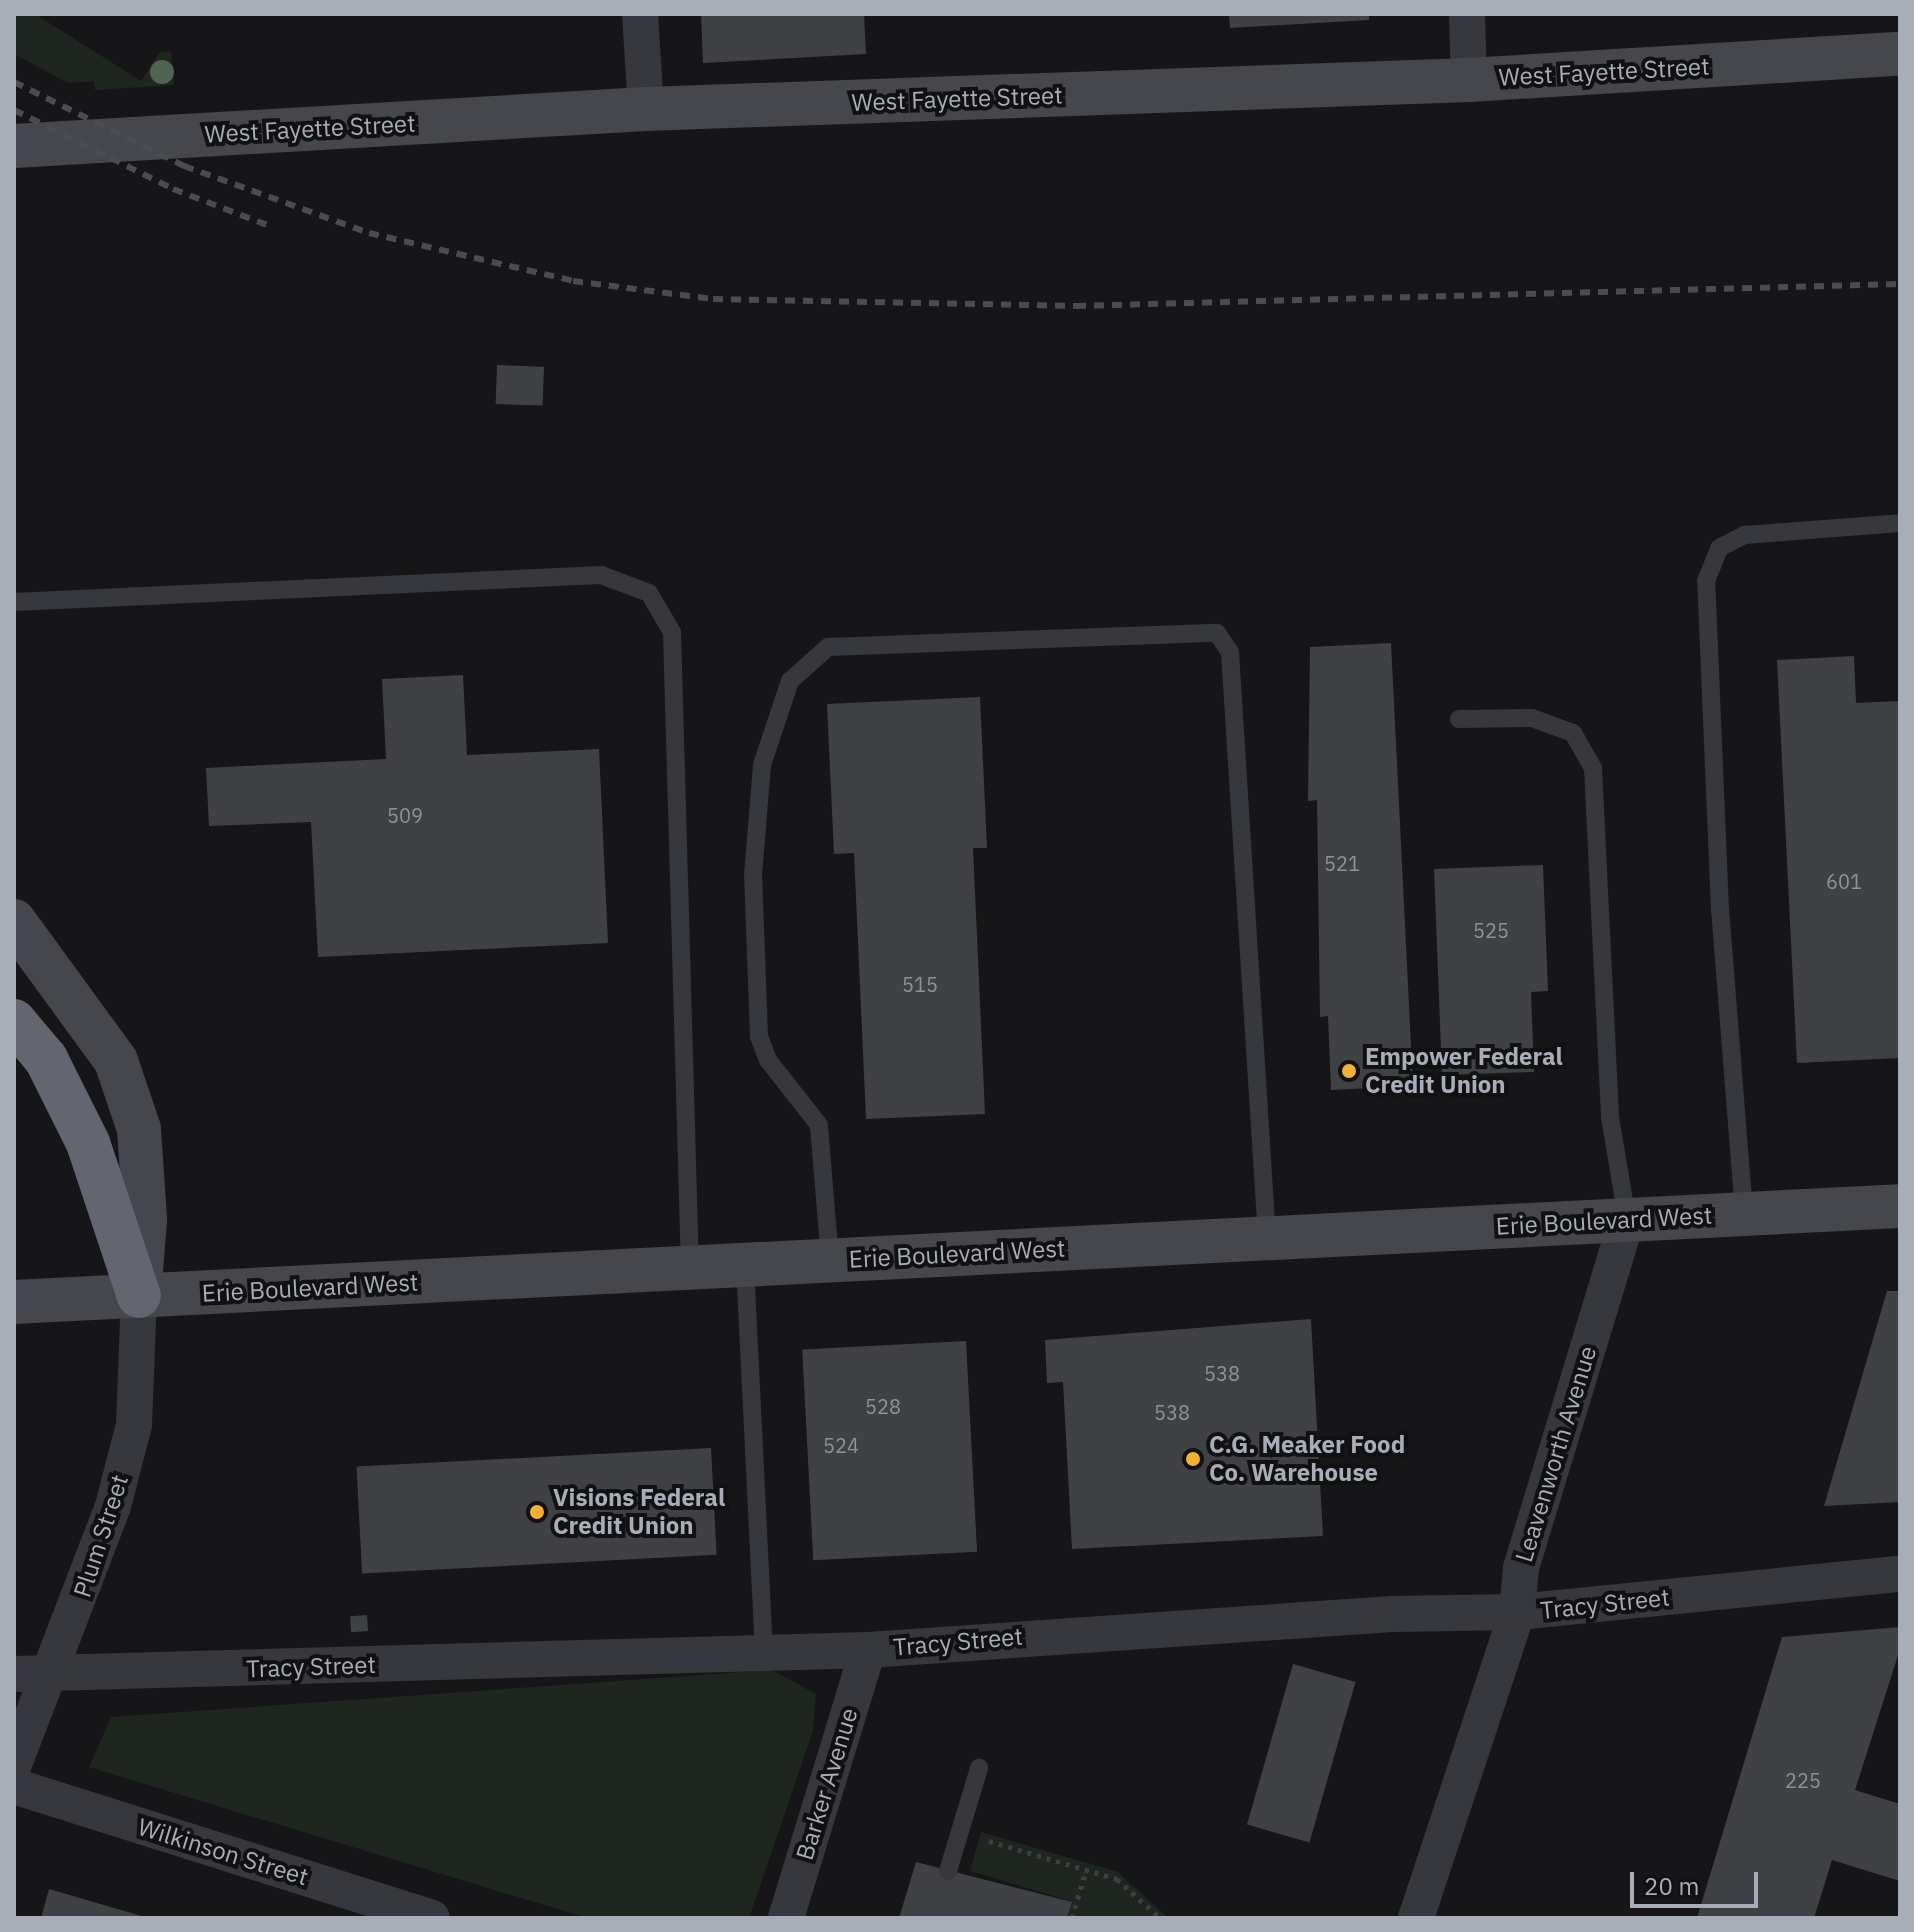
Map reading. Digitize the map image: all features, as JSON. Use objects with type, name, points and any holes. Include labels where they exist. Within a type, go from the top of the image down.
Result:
[{"type":"highway","points":[[14,1021],[46,1059],[88,1143],[139,1296]]},
{"type":"main road","name":"West Fayette Street","points":[[14,146],[646,109],[1469,80],[1900,54]]},
{"type":"main road","points":[[14,921],[116,1061],[139,1129],[145,1220],[139,1296]]},
{"type":"main road","name":"Erie Boulevard West","points":[[14,1302],[1900,1206]]},
{"type":"street","points":[[640,14],[646,109]]},
{"type":"street","points":[[1467,14],[1469,80]]},
{"type":"street","name":"Leavenworth Avenue","points":[[1416,1918],[1517,1612],[1521,1568],[1627,1219]]},
{"type":"street","name":"Plum Street","points":[[14,1764],[54,1671],[134,1425],[139,1296]]},
{"type":"street","name":"Tracy Street","points":[[14,1674],[764,1649],[868,1650],[1377,1615],[1517,1612],[1900,1574]]},
{"type":"street","name":"Barker Avenue","points":[[786,1918],[868,1650]]},
{"type":"street","name":"Wilkinson Street","points":[[14,1786],[432,1918]]},
{"type":"lane","points":[[1744,1213],[1720,910],[1706,581],[1719,548],[1745,535],[1900,523]]},
{"type":"lane","points":[[14,602],[601,575],[649,593],[672,632],[690,1268]]},
{"type":"lane","points":[[830,1260],[819,1125],[768,1060],[759,1036],[757,828],[762,765],[790,681],[828,647],[1217,633],[1230,652],[1267,1238]]},
{"type":"lane","points":[[1459,719],[1532,718],[1573,733],[1593,768],[1610,1117],[1627,1219]]},
{"type":"lane","points":[[745,1265],[764,1649]]},
{"type":"lane","points":[[948,1871],[979,1768]]},
{"type":"path","points":[[979,1838],[1117,1879],[1160,1918]]},
{"type":"path","points":[[1072,1918],[1086,1870]]},
{"type":"shaded area","points":[[14,14],[35,14],[141,81],[160,52],[171,51],[174,85],[95,90],[94,81],[68,83],[14,54]]},
{"type":"shaded area","points":[[772,1670],[816,1694],[813,1731],[749,1918],[587,1918],[89,1767],[111,1717]]},
{"type":"shaded area","points":[[981,1832],[1118,1872],[1168,1918],[1067,1918],[1071,1901],[970,1871]]},
{"type":"building","points":[[701,14],[864,14],[866,54],[703,63]]},
{"type":"building","points":[[1229,14],[1369,14],[1369,20],[1230,28]]},
{"type":"building","points":[[497,365],[544,367],[543,406],[496,404]]},
{"type":"building","points":[[1391,643],[1413,1086],[1331,1090],[1328,1016],[1320,1017],[1317,800],[1308,801],[1310,647]]},
{"type":"building","points":[[1854,656],[1856,703],[1900,701],[1900,1058],[1797,1063],[1777,660]]},
{"type":"building","points":[[463,675],[467,755],[599,749],[608,943],[318,957],[311,822],[209,826],[206,768],[386,759],[382,679]]},
{"type":"building","points":[[980,697],[987,848],[973,848],[985,1114],[866,1119],[854,853],[834,854],[827,704]]},
{"type":"building","points":[[1543,865],[1548,991],[1531,992],[1534,1072],[1442,1075],[1434,869]]},
{"type":"building","points":[[1887,1291],[1900,1291],[1900,1502],[1824,1506]]},
{"type":"building","name":"C.G. Meaker Food Co. Warehouse","points":[[1311,1319],[1323,1536],[1072,1549],[1063,1382],[1047,1383],[1045,1340]]},
{"type":"building","points":[[966,1341],[977,1552],[813,1560],[802,1350]]},
{"type":"building","name":"Visions Federal Credit Union","points":[[711,1448],[717,1555],[362,1573],[356,1467]]},
{"type":"building","points":[[367,1615],[368,1631],[351,1632],[350,1616]]},
{"type":"building","points":[[1900,1627],[1900,1649],[1855,1790],[1900,1804],[1900,1881],[1832,1860],[1814,1918],[1697,1918],[1782,1637]]},
{"type":"building","points":[[1293,1664],[1355,1682],[1309,1842],[1247,1825]]},
{"type":"building","points":[[916,1862],[1072,1902],[1067,1918],[899,1918]]},
{"type":"building","points":[[49,1889],[145,1917],[41,1918]]},
{"type":"railway","points":[[14,82],[184,166],[369,233],[573,281],[713,299],[1076,306],[1900,284]]},
{"type":"railway","points":[[14,110],[173,189],[270,226]]},
{"type":"place","name":"Empower Federal Credit Union","points":[[1349,1071]]},
{"type":"place","name":"C.G. Meaker Food Co. Warehouse","points":[[1193,1459]]},
{"type":"place","name":"Visions Federal Credit Union","points":[[537,1512]]}]
